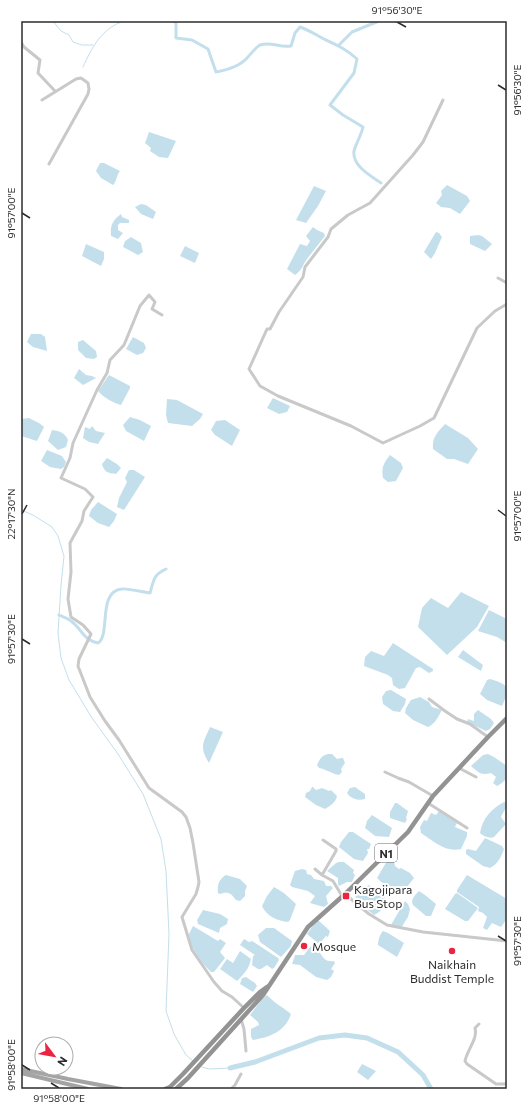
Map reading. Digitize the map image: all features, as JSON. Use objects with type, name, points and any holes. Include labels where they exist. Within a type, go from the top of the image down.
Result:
[{"type":"highway","name":"N1","points":[[176,1089],[188,1078],[263,995],[308,927],[408,832],[433,796],[488,737],[506,720]]},
{"type":"highway","name":"N1","points":[[165,1089],[170,1087],[184,1074],[244,1008],[268,986]]},
{"type":"main road","points":[[21,1068],[121,1089]]},
{"type":"main road","points":[[21,1073],[88,1089]]},
{"type":"street","points":[[21,42],[24,47],[40,60],[38,73],[55,91]]},
{"type":"street","points":[[42,100],[78,78],[88,83],[90,89],[49,164]]},
{"type":"street","points":[[443,100],[423,142],[413,155],[370,202],[331,229],[328,237],[305,267],[303,277],[279,312],[274,324],[270,329],[267,329],[249,369],[260,386],[278,396],[351,426],[383,443],[434,418],[477,328],[495,311],[507,304]]},
{"type":"street","points":[[498,278],[507,283]]},
{"type":"street","points":[[162,315],[152,309],[155,302],[150,295],[140,306],[124,345],[110,360],[108,373],[97,390],[76,436],[70,458],[61,478],[85,489],[93,497],[84,511],[82,522],[70,543],[71,572],[68,599],[71,617],[83,625],[91,634],[79,659],[78,666],[90,697],[149,788],[162,799],[182,812],[188,822],[194,843],[199,882],[196,894],[182,917],[192,950],[222,991],[232,997],[244,1008]]},
{"type":"street","points":[[429,699],[445,711],[470,724],[488,737]]},
{"type":"street","points":[[459,768],[476,777]]},
{"type":"street","points":[[385,772],[410,782],[433,796]]},
{"type":"street","points":[[428,802],[467,828]]},
{"type":"street","points":[[322,875],[336,850],[323,840]]},
{"type":"street","points":[[315,869],[333,881],[343,895],[368,914],[387,925],[423,932],[507,941]]},
{"type":"street","points":[[239,1014],[246,1051]]},
{"type":"street","points":[[478,1024],[475,1028],[475,1037],[466,1054],[465,1061],[467,1064],[496,1084],[507,1084]]},
{"type":"street","points":[[231,1089],[241,1074]]},
{"type":"water","points":[[149,132],[176,141],[168,158],[159,157],[150,151],[151,148],[145,143]]},
{"type":"water","points":[[100,163],[104,163],[120,171],[113,185],[101,178],[96,171]]},
{"type":"water","points":[[447,185],[467,196],[470,201],[460,214],[450,208],[441,207],[436,203],[442,195],[441,191]]},
{"type":"water","points":[[314,186],[326,191],[306,223],[296,220]]},
{"type":"water","points":[[141,204],[146,205],[156,212],[153,219],[141,214],[135,207]]},
{"type":"water","points":[[121,214],[122,217],[129,220],[129,223],[120,223],[118,225],[118,230],[123,233],[118,239],[111,236],[111,229],[116,218]]},
{"type":"water","points":[[313,227],[324,233],[325,236],[295,275],[287,269],[300,244],[307,246],[310,241],[306,236]]},
{"type":"water","points":[[436,232],[442,237],[431,259],[424,252]]},
{"type":"water","points":[[470,236],[482,236],[492,244],[485,251],[470,244]]},
{"type":"water","points":[[131,237],[141,243],[143,252],[138,255],[123,247],[125,241]]},
{"type":"water","points":[[86,244],[104,252],[104,259],[101,266],[82,256]]},
{"type":"water","points":[[185,246],[199,253],[195,263],[180,256]]},
{"type":"water","points":[[31,334],[41,334],[45,337],[47,351],[33,347],[27,342]]},
{"type":"water","points":[[133,337],[144,343],[146,348],[143,353],[137,355],[126,349]]},
{"type":"water","points":[[83,340],[96,351],[97,357],[94,359],[86,358],[78,350],[78,342]]},
{"type":"water","points":[[79,369],[86,375],[96,378],[83,385],[74,378]]},
{"type":"water","points":[[109,375],[130,386],[121,405],[108,400],[98,391]]},
{"type":"water","points":[[273,398],[290,406],[287,412],[279,414],[267,408]]},
{"type":"water","points":[[167,399],[177,400],[203,414],[192,426],[168,423],[166,415]]},
{"type":"water","points":[[130,417],[151,426],[144,441],[126,431],[123,425]]},
{"type":"water","points":[[29,418],[44,427],[37,441],[21,436],[21,419]]},
{"type":"water","points":[[225,420],[240,430],[232,446],[215,435],[211,430],[216,421]]},
{"type":"water","points":[[445,424],[468,438],[478,449],[468,464],[454,459],[447,459],[433,449],[434,438]]},
{"type":"water","points":[[92,426],[96,431],[105,433],[98,444],[89,442],[83,438],[85,427],[90,429]]},
{"type":"water","points":[[52,430],[64,434],[68,440],[66,447],[58,450],[48,441]]},
{"type":"water","points":[[47,450],[62,456],[66,462],[64,467],[61,469],[50,467],[41,461]]},
{"type":"water","points":[[390,455],[401,463],[403,468],[396,481],[388,482],[383,478],[382,471]]},
{"type":"water","points":[[107,458],[121,468],[116,474],[109,473],[104,469],[102,464]]},
{"type":"water","points":[[129,470],[134,470],[145,477],[124,510],[117,507],[119,498],[127,482],[125,478]]},
{"type":"water","points":[[98,502],[117,514],[109,527],[98,523],[89,516],[91,510]]},
{"type":"water","points":[[461,592],[489,606],[477,627],[447,655],[418,627],[422,608],[431,598],[448,608]]},
{"type":"water","points":[[489,610],[507,619],[507,643],[497,637],[478,631]]},
{"type":"water","points":[[393,643],[433,669],[433,671],[429,673],[420,667],[416,668],[405,688],[399,689],[393,685],[392,678],[388,675],[364,666],[365,657],[371,651],[384,656]]},
{"type":"water","points":[[463,650],[483,665],[481,671],[458,657]]},
{"type":"water","points":[[490,679],[505,685],[507,695],[502,706],[487,700],[480,694],[487,680]]},
{"type":"water","points":[[391,690],[406,699],[400,712],[393,711],[383,704],[382,697],[386,691]]},
{"type":"water","points":[[420,697],[429,702],[432,707],[442,710],[438,718],[428,727],[413,720],[405,713],[411,700]]},
{"type":"water","points":[[478,710],[491,719],[494,723],[490,729],[486,731],[467,722],[468,719],[474,721],[474,714]]},
{"type":"water","points":[[210,727],[223,732],[209,763],[204,753],[203,745]]},
{"type":"water","points":[[328,754],[332,754],[337,759],[343,758],[345,763],[341,769],[342,772],[339,775],[319,768],[317,765],[321,758]]},
{"type":"water","points":[[488,754],[507,766],[507,778],[497,786],[493,783],[496,777],[491,773],[482,774],[471,766],[483,755]]},
{"type":"water","points":[[312,787],[316,790],[322,788],[329,791],[331,790],[337,796],[331,805],[325,809],[316,805],[305,797],[306,793],[310,791]]},
{"type":"water","points":[[355,787],[365,794],[365,799],[355,799],[347,793],[350,788]]},
{"type":"water","points":[[504,802],[507,803],[507,805],[501,817],[506,824],[492,838],[481,834],[481,828],[488,814],[495,807]]},
{"type":"water","points":[[395,803],[408,811],[405,823],[390,818],[390,812]]},
{"type":"water","points":[[439,811],[457,823],[455,827],[467,832],[467,836],[461,849],[455,850],[445,848],[421,833],[420,827],[424,820],[427,821],[431,813],[436,815]]},
{"type":"water","points":[[372,815],[392,828],[389,837],[375,836],[365,828],[367,821]]},
{"type":"water","points":[[349,832],[353,832],[371,844],[369,849],[367,849],[368,853],[363,861],[354,859],[339,847]]},
{"type":"water","points":[[485,838],[502,846],[504,849],[497,862],[490,868],[483,866],[466,854],[466,850],[468,849],[476,851]]},
{"type":"water","points":[[387,861],[394,862],[395,866],[410,873],[414,878],[404,894],[389,889],[377,878]]},
{"type":"water","points":[[339,862],[344,862],[354,870],[353,873],[355,875],[352,882],[347,882],[339,886],[338,878],[327,871]]},
{"type":"water","points":[[302,869],[306,870],[307,874],[311,875],[314,879],[324,881],[326,886],[331,886],[333,888],[326,896],[328,904],[324,907],[310,903],[315,896],[308,891],[292,887],[290,885],[295,871]]},
{"type":"water","points":[[226,875],[240,879],[247,886],[245,896],[240,901],[236,900],[229,893],[218,893],[219,882]]},
{"type":"water","points":[[467,875],[507,899],[506,918],[501,927],[492,923],[487,930],[483,928],[487,917],[478,911],[479,907],[457,892]]},
{"type":"water","points":[[368,885],[379,890],[386,899],[386,903],[382,909],[374,915],[358,902],[355,895],[358,892],[362,894]]},
{"type":"water","points":[[274,887],[284,893],[296,904],[288,922],[266,913],[262,906]]},
{"type":"water","points":[[419,891],[436,904],[431,916],[426,916],[412,903]]},
{"type":"water","points":[[457,893],[478,908],[468,921],[465,921],[445,909]]},
{"type":"water","points":[[405,901],[410,909],[408,917],[401,928],[391,925]]},
{"type":"water","points":[[203,910],[220,914],[228,919],[227,924],[220,928],[219,933],[198,924],[197,920]]},
{"type":"water","points":[[318,920],[330,931],[328,937],[326,936],[319,944],[307,934]]},
{"type":"water","points":[[193,926],[218,941],[220,939],[226,943],[220,952],[225,958],[214,972],[211,972],[207,968],[194,950],[189,934]]},
{"type":"water","points":[[266,928],[274,928],[292,941],[291,946],[281,957],[260,942],[258,935]]},
{"type":"water","points":[[383,931],[404,943],[397,957],[378,945],[379,937]]},
{"type":"water","points":[[244,939],[249,942],[252,941],[278,958],[279,960],[274,968],[272,969],[267,965],[261,969],[258,969],[252,965],[253,956],[255,955],[240,945]]},
{"type":"water","points":[[311,946],[326,960],[334,961],[335,963],[331,969],[334,971],[331,977],[327,980],[316,977],[300,965],[292,964],[295,955],[304,955]]},
{"type":"water","points":[[240,951],[251,959],[246,971],[237,981],[220,969],[227,959],[233,963]]},
{"type":"water","points":[[246,977],[257,986],[253,992],[240,984],[242,978]]},
{"type":"water","points":[[267,995],[291,1014],[285,1025],[276,1033],[253,1040],[251,1037],[251,1029],[259,1025],[258,1022],[250,1015],[262,999]]},
{"type":"water","points":[[362,1064],[376,1071],[368,1080],[357,1072]]},
{"type":"waterway","points":[[53,21],[61,31],[69,35],[73,42],[82,45],[93,45]]},
{"type":"waterway","points":[[83,67],[90,52],[104,33],[116,24],[124,21]]},
{"type":"waterway","points":[[174,21],[176,23],[176,38],[192,40],[208,49],[216,72],[237,66],[260,45],[268,44],[291,46],[295,33],[300,27],[337,45],[357,59],[354,73],[330,105],[363,127],[354,151],[354,156],[359,166],[381,183]]},
{"type":"waterway","points":[[339,45],[352,32],[379,21]]},
{"type":"waterway","points":[[21,510],[33,515],[52,527],[58,536],[64,556],[58,633],[61,658],[69,680],[92,718],[118,754],[143,794],[161,839],[166,871],[169,934],[166,1011],[174,1034],[186,1055],[193,1061]]},
{"type":"waterway","points":[[59,615],[70,620],[89,639],[98,643],[102,638],[104,631],[107,605],[114,592],[124,589],[150,593],[156,576],[166,569]]},
{"type":"waterway","points":[[230,1068],[255,1062],[319,1038],[345,1035],[367,1038],[398,1052],[423,1075],[431,1089]]},
{"type":"waterway","points":[[202,1067],[209,1069],[230,1068]]},
{"type":"place","name":"Kagojipara Bus Stop","points":[[346,896]]},
{"type":"place","name":"Mosque","points":[[304,946]]},
{"type":"place","name":"Naikhain Buddist Temple","points":[[452,951]]}]
